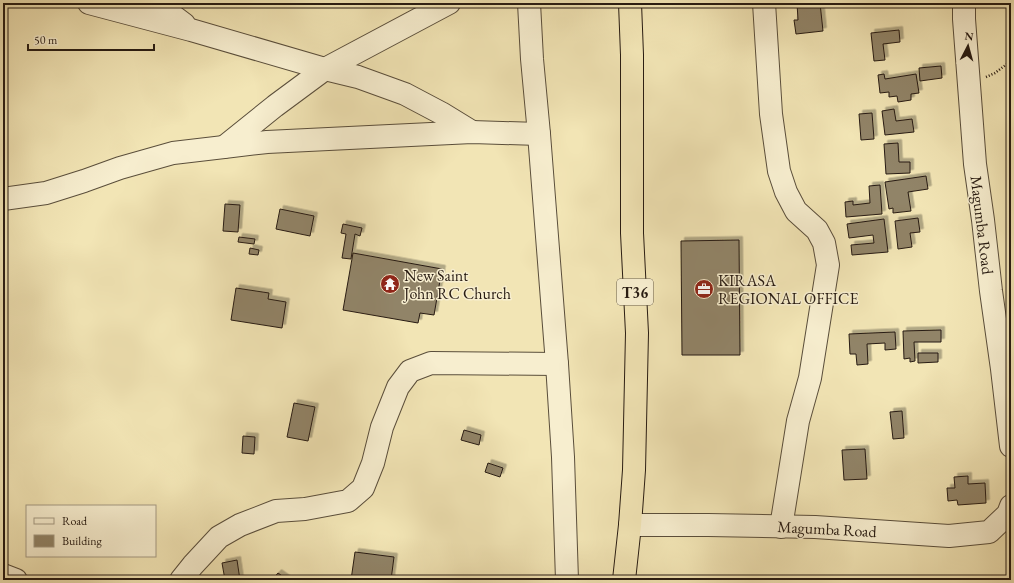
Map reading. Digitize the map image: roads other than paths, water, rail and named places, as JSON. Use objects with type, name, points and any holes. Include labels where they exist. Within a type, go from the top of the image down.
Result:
[{"type":"highway","name":"T36","points":[[624,580],[634,470],[637,333],[632,233],[632,55],[630,3]]},
{"type":"street","points":[[89,3],[358,77],[405,94],[441,113],[472,132]]},
{"type":"street","points":[[156,3],[191,30]]},
{"type":"street","points":[[224,147],[275,106],[325,69],[448,3]]},
{"type":"street","points":[[529,3],[532,59],[557,364],[563,457],[567,580]]},
{"type":"street","points":[[764,3],[771,114],[778,171],[786,192],[796,211],[817,230],[824,243],[828,265],[810,378],[798,421],[781,526]]},
{"type":"street","name":"Magumba Road","points":[[964,3],[975,164],[1011,446]]},
{"type":"street","points":[[3,199],[46,193],[120,168],[173,153],[267,142],[472,132],[539,134]]},
{"type":"street","points":[[181,580],[218,537],[240,525],[276,511],[305,509],[348,501],[363,488],[373,463],[382,427],[398,387],[410,371],[432,364],[557,364]]},
{"type":"street","name":"Magumba Road","points":[[630,525],[815,527],[949,536],[989,532],[1008,514],[1011,508]]},
{"type":"street","points":[[3,575],[16,580]]},
{"type":"place","name":"New Saint John RC Church","points":[[390,284]]},
{"type":"place","name":"KIRASA REGIONAL OFFICE","points":[[704,289]]}]
